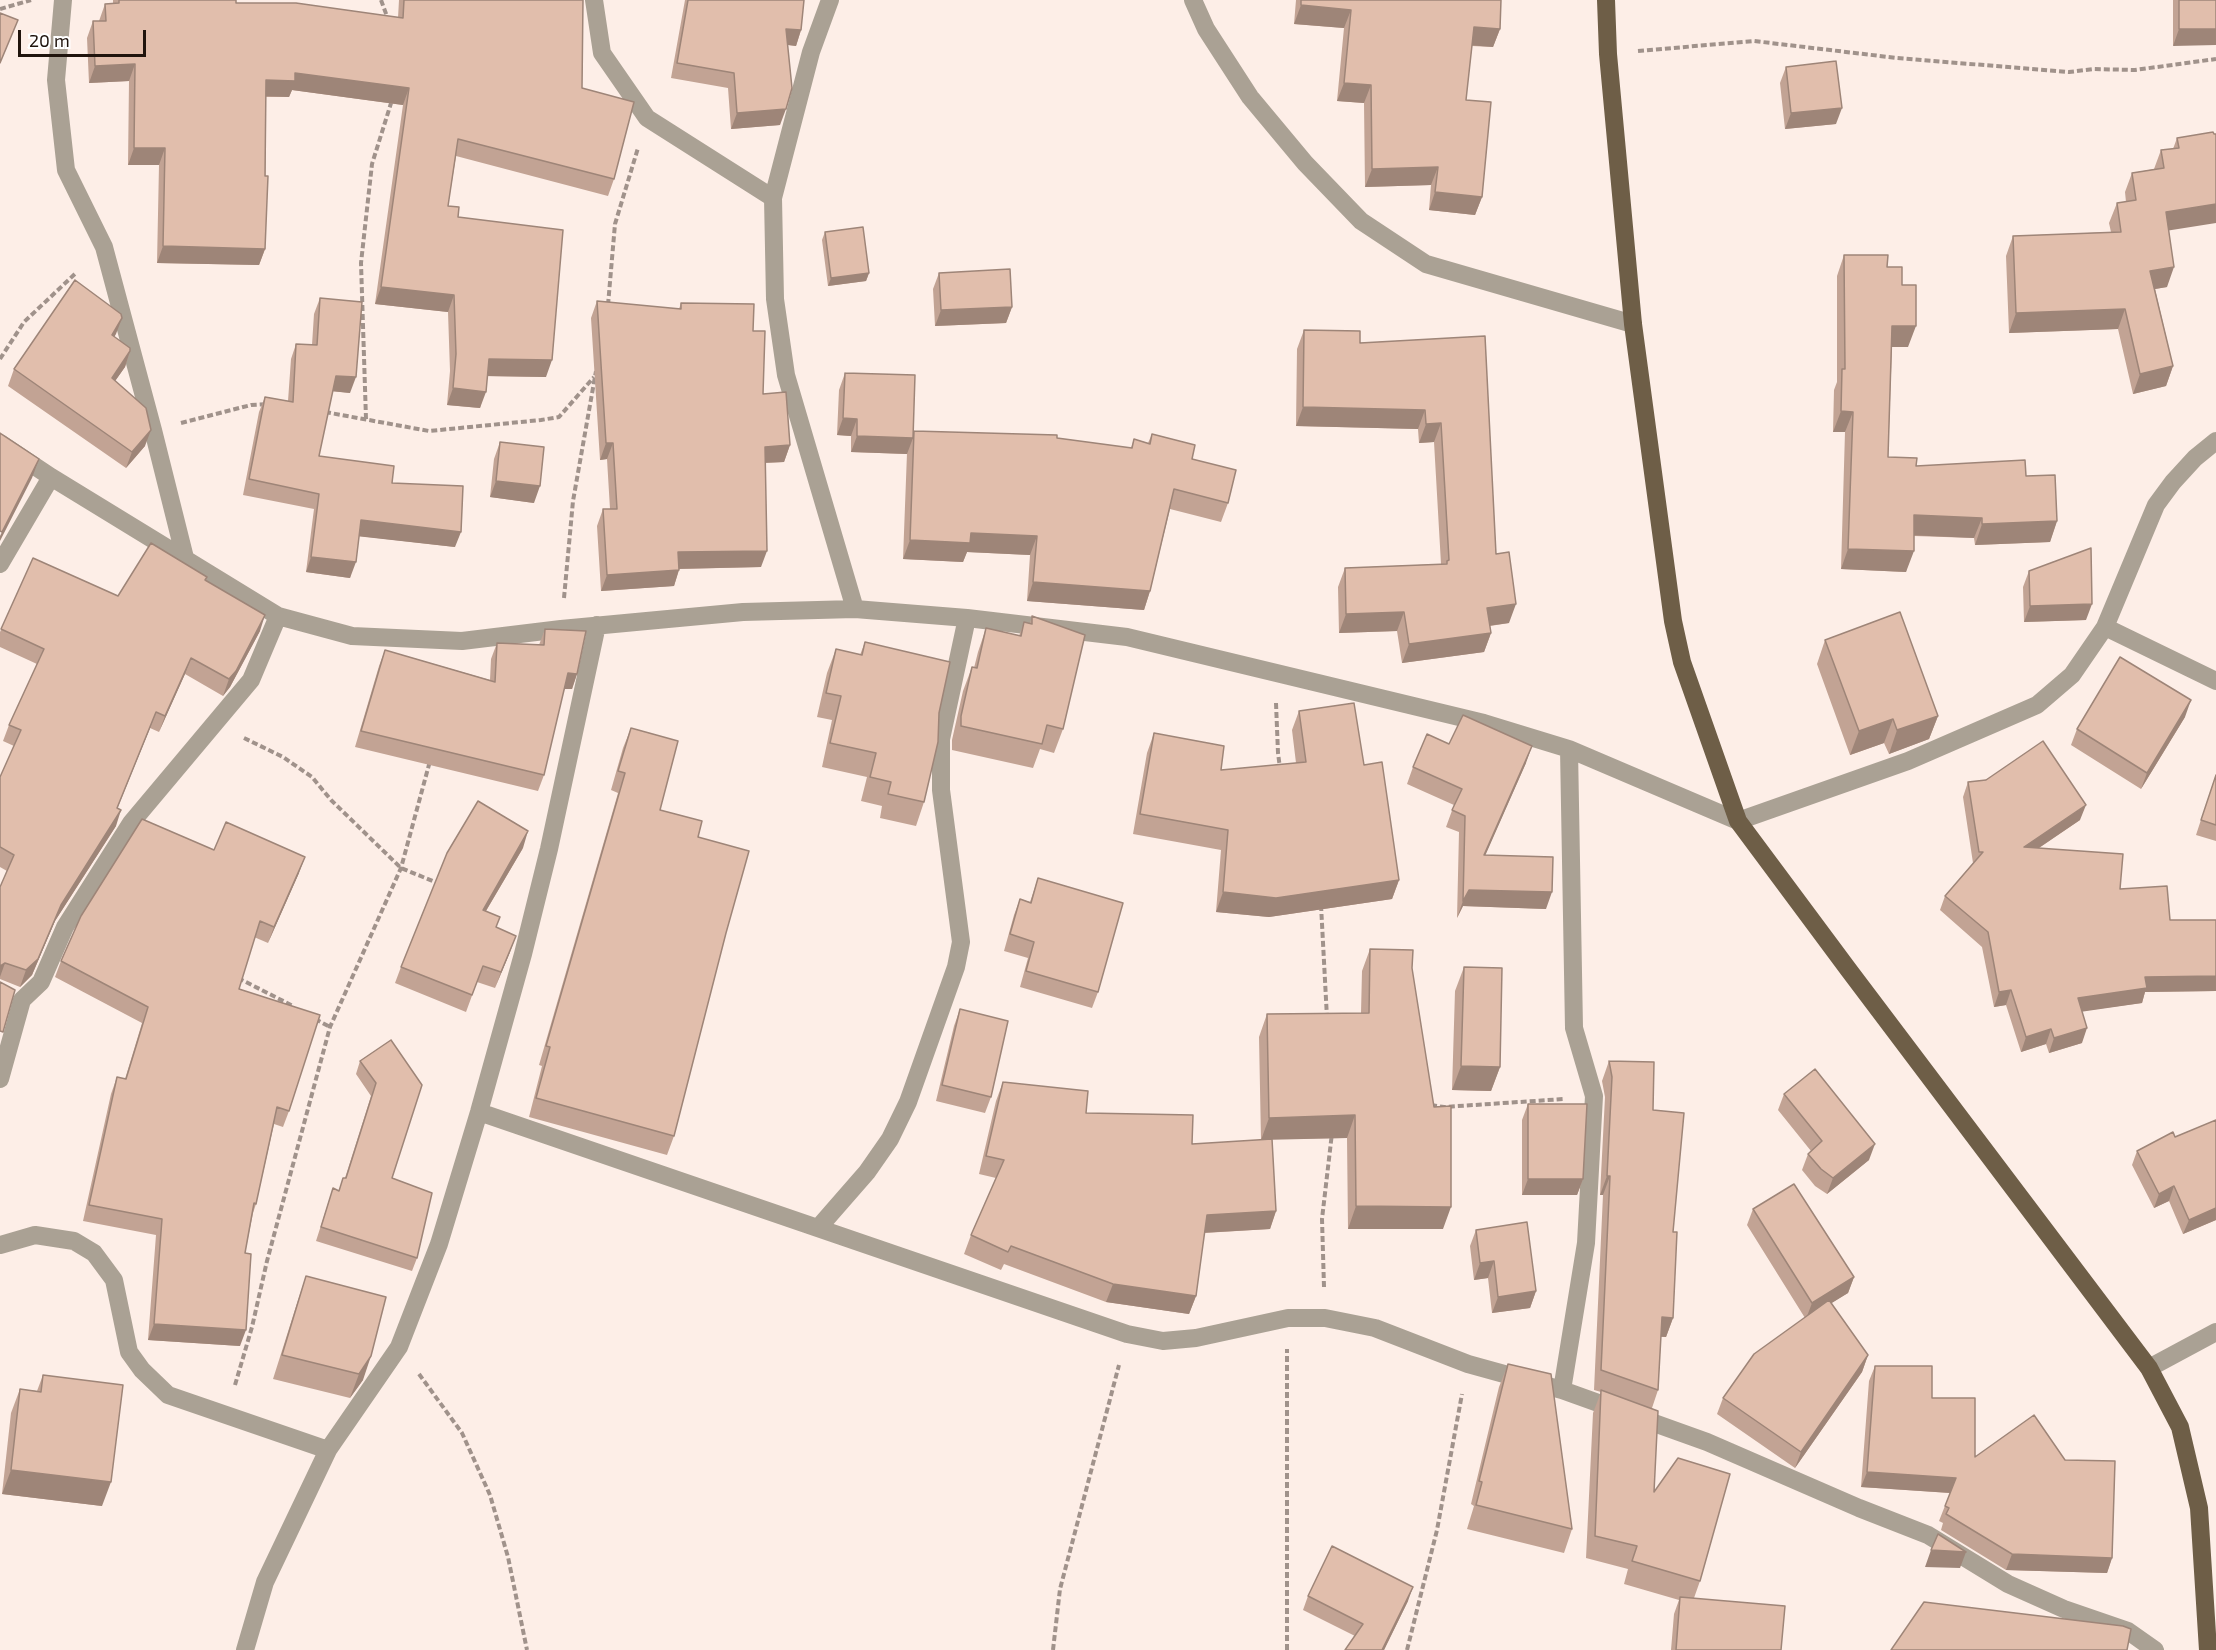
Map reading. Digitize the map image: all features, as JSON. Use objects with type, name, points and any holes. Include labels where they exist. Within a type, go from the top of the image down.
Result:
[{"type":"main road","points":[[1606,0],[1608,54],[1633,324],[1673,621],[1682,662],[1738,821],[2149,1368],[2180,1427],[2199,1508],[2208,1650]]},
{"type":"street","points":[[63,0],[56,80],[66,170],[104,247],[185,558]]},
{"type":"street","points":[[594,0],[602,53],[647,118],[773,198]]},
{"type":"street","points":[[830,0],[812,52],[773,198],[775,299],[786,375],[855,609]]},
{"type":"street","points":[[1193,0],[1206,29],[1251,98],[1305,163],[1361,220],[1426,264],[1633,324]]},
{"type":"street","points":[[0,443],[51,477],[278,616],[352,636],[462,641],[597,625],[743,612],[855,609],[968,618],[1127,637],[1484,723],[1569,749],[1738,821],[1908,761],[2037,705],[2072,675],[2105,627],[2157,505],[2173,482],[2195,458],[2216,441]]},
{"type":"street","points":[[0,564],[51,477]]},
{"type":"street","points":[[0,1079],[16,997],[41,982],[65,927],[131,823],[251,680],[278,616]]},
{"type":"street","points":[[819,1227],[867,1172],[890,1139],[908,1102],[956,967],[961,942],[941,790],[941,739],[968,618]]},
{"type":"street","points":[[245,1650],[265,1582],[328,1450],[399,1347],[439,1244],[479,1112],[549,849],[597,625]]},
{"type":"street","points":[[2105,627],[2216,681]]},
{"type":"street","points":[[1562,1390],[1586,1243],[1594,1096],[1574,1028],[1569,749]]},
{"type":"street","points":[[479,1112],[1127,1334],[1163,1341],[1196,1338],[1287,1318],[1325,1318],[1375,1328],[1468,1364],[1562,1390],[1707,1442],[1859,1508],[1928,1534],[2008,1584],[2064,1609],[2128,1631],[2155,1650]]},
{"type":"street","points":[[0,1245],[35,1235],[74,1241],[94,1253],[114,1280],[129,1352],[142,1370],[168,1395],[328,1450]]},
{"type":"street","points":[[2149,1368],[2216,1332]]},
{"type":"path","points":[[0,9],[31,0]]},
{"type":"path","points":[[381,0],[389,20]]},
{"type":"path","points":[[1608,54],[1754,40],[1896,58],[2069,72],[2094,69],[2135,70],[2216,59]]},
{"type":"path","points":[[366,419],[361,262],[372,164],[396,89]]},
{"type":"path","points":[[608,310],[615,224],[647,118]]},
{"type":"path","points":[[0,358],[24,322],[104,247]]},
{"type":"path","points":[[561,629],[573,501],[597,368]]},
{"type":"path","points":[[322,411],[429,431],[541,420],[559,417],[595,376]]},
{"type":"path","points":[[153,430],[251,405],[277,404]]},
{"type":"path","points":[[1275,673],[1278,753],[1282,777]]},
{"type":"path","points":[[213,724],[284,757],[312,777],[331,800],[401,868],[449,887]]},
{"type":"path","points":[[226,1414],[252,1327],[267,1261],[330,1027],[401,868],[432,755]]},
{"type":"path","points":[[1321,902],[1328,1029]]},
{"type":"path","points":[[233,976],[301,1011]]},
{"type":"path","points":[[311,1016],[330,1027]]},
{"type":"path","points":[[1421,1103],[1444,1107],[1594,1096]]},
{"type":"path","points":[[1325,1318],[1322,1219],[1333,1124]]},
{"type":"path","points":[[1287,1318],[1287,1650]]},
{"type":"path","points":[[1053,1650],[1060,1589],[1127,1334]]},
{"type":"path","points":[[399,1347],[462,1433],[490,1495],[508,1557],[527,1650]]},
{"type":"path","points":[[1407,1650],[1437,1530],[1468,1364]]},
{"type":"building","points":[[119,0],[236,0],[236,3],[296,3],[403,18],[404,0],[583,0],[582,88],[634,102],[614,179],[458,139],[448,206],[459,207],[458,217],[563,230],[552,360],[489,359],[486,392],[453,388],[456,354],[454,295],[381,287],[409,88],[295,73],[295,81],[266,80],[265,176],[268,176],[265,249],[163,246],[165,148],[134,148],[135,64],[95,66],[93,21],[106,21],[105,4],[119,3]]},
{"type":"building","points":[[688,0],[804,0],[801,30],[786,29],[792,88],[786,109],[737,113],[734,73],[677,63]]},
{"type":"building","points":[[1301,0],[1501,0],[1500,29],[1474,27],[1466,100],[1491,102],[1482,197],[1435,192],[1438,167],[1372,169],[1371,85],[1344,83],[1351,10],[1301,5]]},
{"type":"building","points":[[2179,0],[2216,0],[2216,29],[2179,29]]},
{"type":"building","points":[[0,13],[18,20],[0,63]]},
{"type":"building","points":[[1836,61],[1842,108],[1791,113],[1786,67]]},
{"type":"building","points":[[2213,132],[2216,134],[2216,204],[2166,212],[2174,267],[2150,271],[2173,366],[2140,374],[2125,309],[2016,313],[2013,236],[2121,232],[2117,203],[2136,200],[2132,173],[2164,168],[2161,150],[2179,148],[2177,138]]},
{"type":"building","points":[[863,227],[869,273],[831,278],[825,232]]},
{"type":"building","points":[[1844,255],[1888,255],[1887,267],[1902,267],[1902,285],[1916,285],[1916,326],[1892,326],[1888,457],[1917,458],[1916,466],[2025,460],[2026,476],[2055,475],[2057,521],[1982,524],[1982,518],[1914,515],[1914,551],[1848,549],[1853,412],[1841,411],[1842,369],[1845,369]]},
{"type":"building","points":[[1010,269],[1012,307],[941,310],[939,273]]},
{"type":"building","points":[[75,280],[121,314],[122,318],[112,335],[130,348],[130,351],[112,378],[146,408],[151,430],[132,452],[14,369]]},
{"type":"building","points":[[320,298],[362,302],[356,377],[336,376],[319,456],[394,466],[392,483],[463,486],[461,532],[361,520],[356,562],[311,557],[319,494],[249,479],[265,397],[293,402],[296,344],[317,345]]},
{"type":"building","points":[[597,301],[681,309],[681,303],[754,304],[753,331],[765,331],[763,394],[786,392],[790,445],[765,447],[767,551],[678,552],[679,570],[607,575],[603,509],[617,509],[613,443],[606,443]]},
{"type":"building","points":[[1304,330],[1360,331],[1360,343],[1485,336],[1496,554],[1509,552],[1516,604],[1487,608],[1491,633],[1409,644],[1404,612],[1346,614],[1345,568],[1447,564],[1449,560],[1441,423],[1426,424],[1425,410],[1303,407]]},
{"type":"building","points":[[845,373],[915,375],[913,438],[857,436],[857,419],[843,418]]},
{"type":"building","points":[[914,431],[1057,435],[1057,438],[1132,448],[1134,439],[1150,444],[1152,434],[1195,445],[1192,459],[1236,470],[1228,503],[1174,489],[1150,591],[1033,582],[1037,536],[971,533],[970,543],[910,540]]},
{"type":"building","points":[[0,433],[39,459],[2,532],[0,531]]},
{"type":"building","points":[[500,442],[544,447],[540,486],[496,481]]},
{"type":"building","points":[[151,543],[207,577],[205,580],[265,615],[236,671],[229,679],[191,658],[165,716],[156,712],[117,808],[121,810],[61,905],[38,959],[26,970],[5,963],[0,966],[0,887],[14,855],[0,847],[0,777],[21,730],[9,725],[44,649],[1,629],[33,558],[118,596]]},
{"type":"building","points":[[2091,548],[2092,604],[2030,606],[2029,571]]},
{"type":"building","points":[[1900,612],[1938,716],[1897,730],[1893,719],[1859,731],[1825,640]]},
{"type":"building","points":[[1032,616],[1085,635],[1063,729],[1047,725],[1042,744],[961,726],[961,716],[972,667],[977,668],[986,628],[1021,636],[1024,622],[1032,624]]},
{"type":"building","points":[[545,629],[586,631],[577,674],[568,673],[544,775],[361,731],[385,650],[495,682],[497,643],[544,645]]},
{"type":"building","points":[[865,642],[950,662],[939,713],[938,742],[924,802],[888,794],[891,782],[870,777],[876,753],[830,743],[841,696],[826,693],[836,649],[862,655]]},
{"type":"building","points":[[2120,657],[2191,700],[2147,773],[2077,729]]},
{"type":"building","points":[[1354,703],[1364,765],[1382,762],[1399,880],[1276,898],[1223,892],[1228,830],[1140,814],[1154,733],[1224,746],[1221,770],[1306,762],[1299,711]]},
{"type":"building","points":[[1463,715],[1532,746],[1484,855],[1553,857],[1552,892],[1469,890],[1463,901],[1465,816],[1452,810],[1462,789],[1413,767],[1427,734],[1449,744]]},
{"type":"building","points":[[631,728],[678,741],[660,810],[702,821],[698,837],[749,851],[674,1136],[536,1098],[550,1047],[546,1046],[625,773],[618,771]]},
{"type":"building","points":[[2043,741],[2086,805],[2024,847],[2123,854],[2120,889],[2167,886],[2170,920],[2216,920],[2216,976],[2145,977],[2147,988],[2078,998],[2087,1028],[2054,1038],[2051,1029],[2026,1037],[2011,990],[1999,992],[1988,932],[1945,896],[1983,852],[1979,852],[1968,782],[1986,780]]},
{"type":"building","points":[[2216,775],[2216,825],[2201,820]]},
{"type":"building","points":[[478,801],[528,831],[483,910],[500,917],[496,927],[516,936],[501,972],[483,966],[472,995],[401,967],[447,853]]},
{"type":"building","points":[[142,819],[214,850],[226,822],[305,857],[274,927],[260,921],[239,989],[320,1015],[289,1111],[277,1107],[256,1204],[254,1203],[245,1253],[251,1254],[246,1330],[154,1324],[162,1219],[89,1205],[117,1077],[126,1079],[148,1007],[61,961],[81,916]]},
{"type":"building","points":[[1038,878],[1123,903],[1098,992],[1026,971],[1034,942],[1010,934],[1020,899],[1031,903]]},
{"type":"building","points":[[1370,949],[1413,950],[1412,968],[1434,1107],[1451,1106],[1451,1207],[1356,1206],[1355,1115],[1269,1118],[1267,1014],[1369,1013]]},
{"type":"building","points":[[1464,967],[1502,968],[1500,1067],[1461,1066]]},
{"type":"building","points":[[0,982],[15,990],[3,1032],[0,1031]]},
{"type":"building","points":[[960,1009],[1008,1021],[991,1097],[942,1085]]},
{"type":"building","points":[[391,1040],[422,1085],[392,1178],[432,1193],[417,1258],[321,1227],[333,1188],[339,1191],[343,1178],[346,1178],[376,1083],[360,1061]]},
{"type":"building","points":[[1609,1061],[1654,1062],[1653,1110],[1684,1113],[1673,1232],[1677,1232],[1673,1318],[1662,1317],[1658,1390],[1601,1370],[1610,1176],[1607,1176],[1612,1077]]},
{"type":"building","points":[[1815,1069],[1875,1144],[1833,1178],[1821,1169],[1808,1154],[1822,1141],[1784,1094]]},
{"type":"building","points":[[1003,1082],[1088,1091],[1086,1113],[1193,1115],[1192,1144],[1272,1139],[1276,1211],[1207,1215],[1196,1296],[1113,1284],[1011,1246],[1008,1252],[971,1235],[1004,1160],[986,1156]]},
{"type":"building","points":[[1528,1104],[1587,1104],[1583,1179],[1528,1179]]},
{"type":"building","points":[[2216,1120],[2216,1208],[2189,1220],[2174,1186],[2159,1194],[2137,1151],[2173,1132],[2175,1137]]},
{"type":"building","points":[[1794,1184],[1854,1277],[1812,1303],[1753,1209]]},
{"type":"building","points":[[1527,1222],[1536,1291],[1498,1297],[1494,1261],[1480,1263],[1476,1230]]},
{"type":"building","points":[[306,1276],[386,1297],[371,1356],[359,1374],[282,1355]]},
{"type":"building","points":[[1829,1300],[1868,1355],[1801,1452],[1723,1398],[1754,1354]]},
{"type":"building","points":[[1508,1364],[1551,1374],[1572,1529],[1476,1505],[1482,1482],[1479,1481]]},
{"type":"building","points":[[1875,1366],[1932,1366],[1932,1398],[1975,1398],[1975,1457],[2034,1415],[2065,1460],[2115,1461],[2112,1558],[2012,1554],[1946,1514],[1949,1508],[1945,1506],[1956,1478],[1867,1472]]},
{"type":"building","points":[[43,1375],[123,1385],[111,1482],[11,1470],[20,1389],[41,1392]]},
{"type":"building","points":[[1601,1390],[1658,1411],[1654,1492],[1678,1458],[1730,1474],[1700,1581],[1632,1561],[1637,1546],[1595,1536]]},
{"type":"building","points":[[1938,1534],[1966,1552],[1931,1550]]},
{"type":"building","points":[[1332,1546],[1413,1587],[1382,1650],[1345,1650],[1363,1624],[1308,1596]]},
{"type":"building","points":[[1680,1597],[1785,1606],[1781,1650],[1676,1650]]},
{"type":"building","points":[[1924,1602],[2123,1626],[2131,1629],[2127,1650],[1891,1650]]}]
